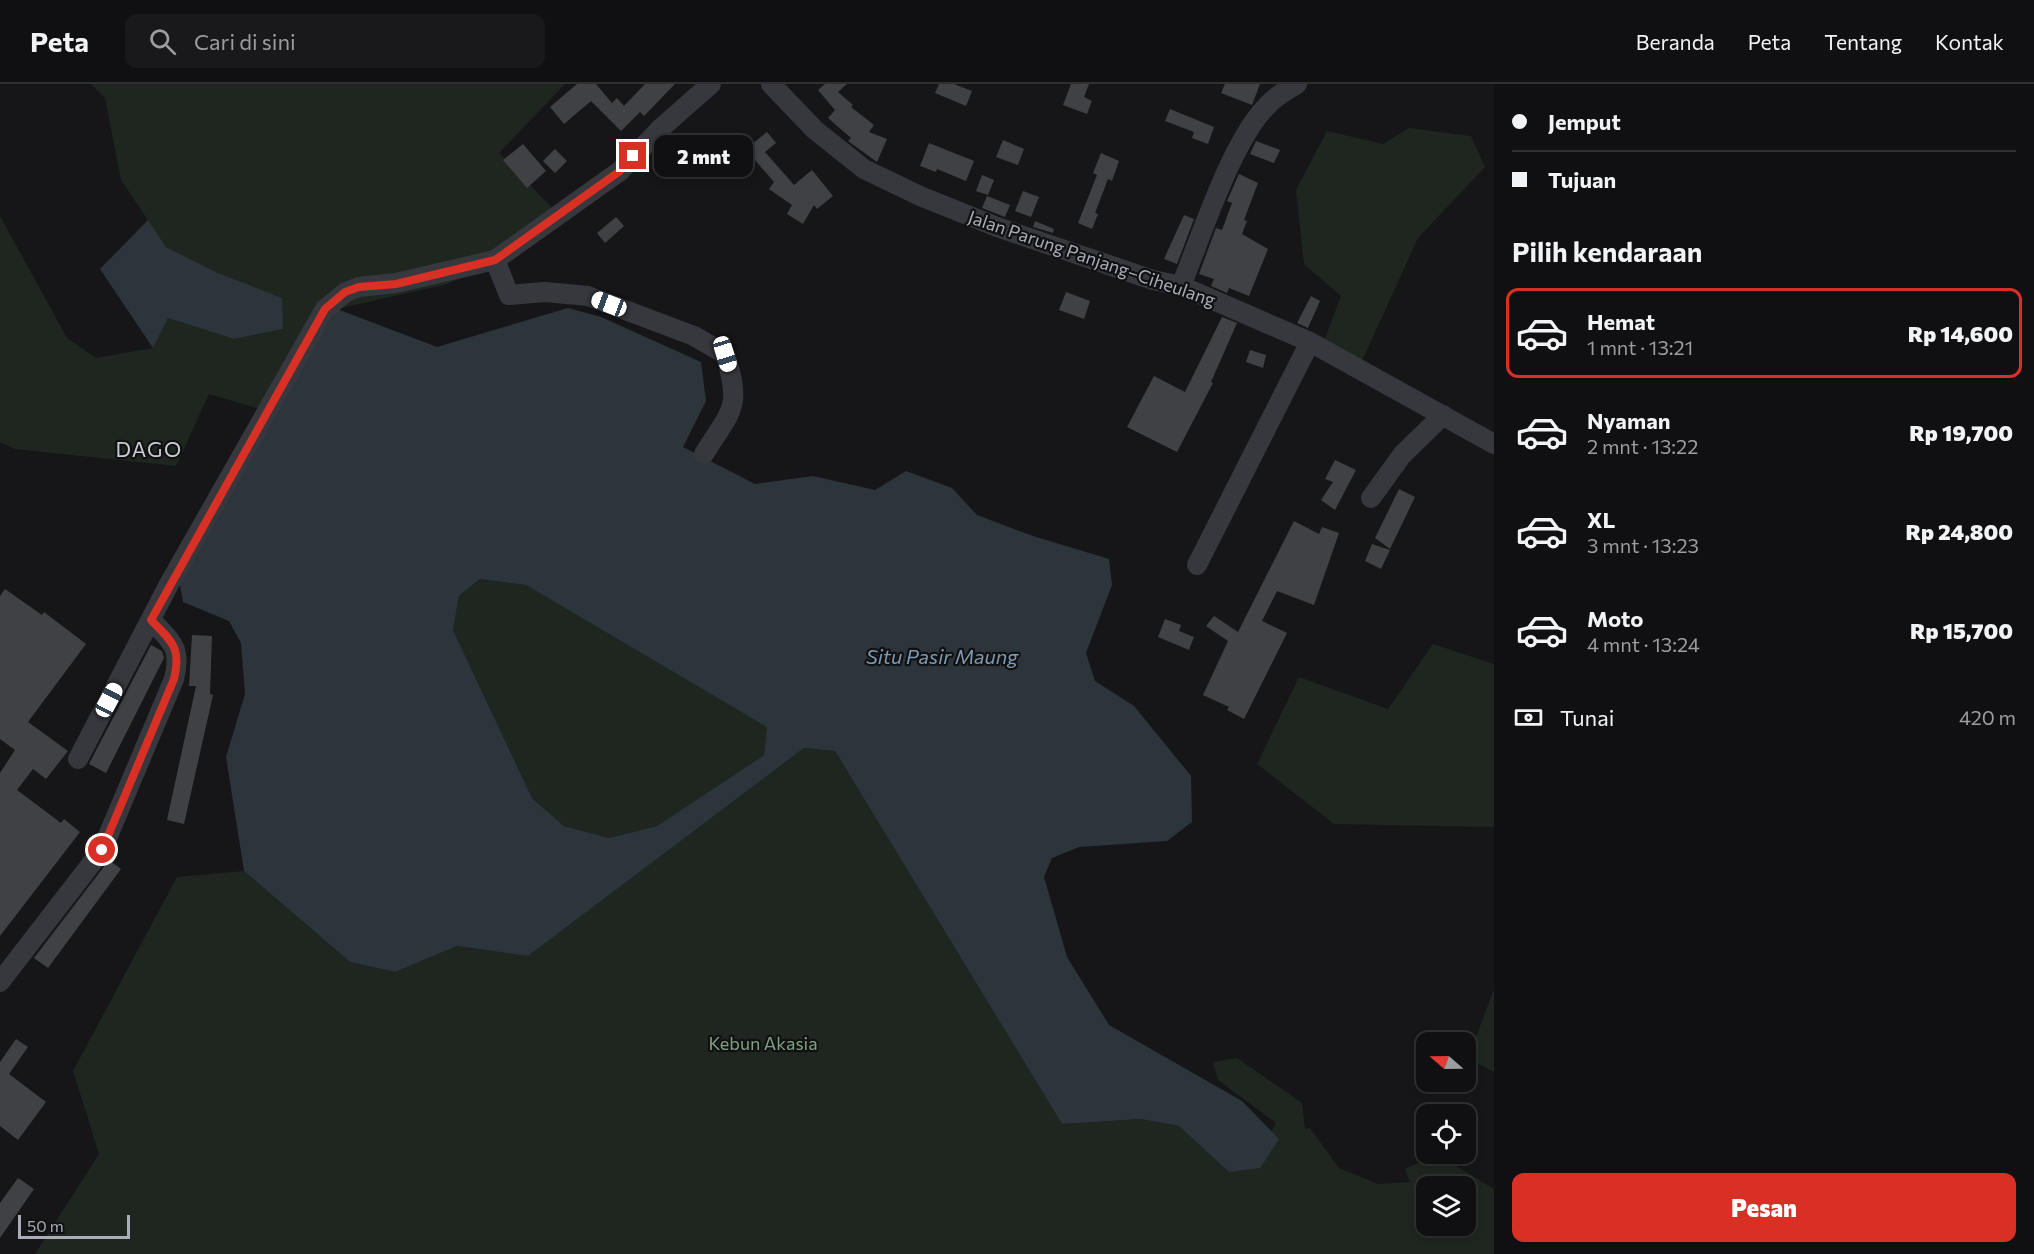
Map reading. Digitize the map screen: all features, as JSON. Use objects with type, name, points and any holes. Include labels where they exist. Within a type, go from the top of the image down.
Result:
[{"type":"street","points":[[78,759],[151,620],[325,309],[345,292],[359,287],[396,284],[495,260],[620,171],[711,84]]},
{"type":"street","name":"Jalan Parung Panjang–Ciheulang","points":[[771,84],[815,130],[864,169],[920,196],[997,227],[1153,280],[1181,286],[1310,342],[1494,444]]},
{"type":"street","points":[[1181,286],[1239,149],[1262,110],[1295,84]]},
{"type":"street","points":[[495,260],[509,295],[544,292],[588,296],[694,336],[725,354],[733,379],[735,403],[704,454]]},
{"type":"street","points":[[1197,565],[1310,342]]},
{"type":"street","points":[[1371,498],[1402,455],[1443,415]]},
{"type":"street","points":[[0,982],[102,850],[174,679],[178,664],[175,645],[151,620]]},
{"type":"green space","points":[[91,84],[565,84],[499,153],[562,218],[540,238],[448,284],[337,309],[273,413],[209,394],[176,466],[15,449],[0,442],[0,216],[67,338],[96,358],[153,348],[168,318],[234,339],[283,329],[281,298],[218,273],[166,247],[121,180],[105,98]]},
{"type":"green space","points":[[1409,128],[1471,136],[1485,167],[1418,238],[1356,374],[1319,354],[1341,296],[1304,264],[1296,190],[1327,131],[1383,144]]},
{"type":"green space","points":[[480,579],[526,585],[768,727],[764,755],[657,826],[609,838],[564,826],[532,798],[453,630],[459,596]]},
{"type":"green space","points":[[1433,644],[1494,664],[1494,827],[1334,824],[1257,764],[1299,677],[1388,709]]},
{"type":"green space","name":"Kebun Akasia","points":[[804,748],[835,751],[1062,1124],[1141,1119],[1179,1126],[1229,1172],[1254,1162],[1276,1123],[1218,1080],[1213,1062],[1237,1058],[1302,1103],[1305,1129],[1310,1128],[1339,1168],[1378,1184],[1410,1182],[1405,1169],[1416,1164],[1453,1164],[1472,1176],[1416,1176],[1416,1236],[1476,1236],[1476,1178],[1494,1189],[1494,1254],[35,1254],[99,1154],[73,1071],[177,877],[244,871],[350,962],[395,972],[457,946],[528,956]]},
{"type":"green space","points":[[1494,989],[1494,1072],[1476,1062],[1476,1037]]},
{"type":"water","points":[[148,220],[166,247],[218,273],[282,298],[283,329],[234,339],[168,318],[153,348],[100,269]]},
{"type":"water","name":"Situ Pasir Maung","points":[[568,308],[601,317],[701,362],[706,401],[683,447],[755,484],[813,476],[875,490],[906,471],[952,488],[977,515],[1033,536],[1109,559],[1112,585],[1086,653],[1095,681],[1134,706],[1191,776],[1192,822],[1167,841],[1079,847],[1052,858],[1044,877],[1067,957],[1109,1025],[1242,1101],[1279,1139],[1260,1168],[1229,1172],[1179,1126],[1141,1119],[1062,1124],[835,751],[804,748],[528,956],[457,946],[395,972],[350,962],[244,871],[226,757],[245,694],[241,643],[229,621],[183,602],[179,579],[273,413],[337,309],[437,347]],"holes":[[[480,579],[526,585],[767,727],[764,755],[657,826],[609,838],[564,826],[532,798],[453,630],[459,596]]]},
{"type":"building","points":[[577,84],[596,84],[612,103],[617,98],[624,106],[645,84],[675,84],[644,116],[640,112],[621,131],[591,101],[564,124],[550,107]]},
{"type":"building","points":[[825,84],[847,84],[838,92],[853,105],[851,107],[874,125],[869,132],[887,139],[877,162],[848,141],[851,138],[828,118],[835,110],[818,90]]},
{"type":"building","points":[[939,84],[954,84],[972,91],[966,106],[935,93]]},
{"type":"building","points":[[1071,84],[1089,84],[1084,97],[1092,101],[1087,114],[1063,105]]},
{"type":"building","points":[[1225,84],[1260,84],[1252,105],[1221,93]]},
{"type":"building","points":[[1170,109],[1214,127],[1208,144],[1192,138],[1194,132],[1165,121]]},
{"type":"building","points":[[767,132],[776,143],[765,152],[794,185],[812,170],[833,196],[817,209],[814,205],[803,224],[787,214],[792,205],[769,189],[774,182],[755,160],[742,171],[732,160]]},
{"type":"building","points":[[1003,140],[1024,149],[1018,165],[996,157]]},
{"type":"building","points":[[1256,141],[1280,150],[1274,163],[1250,154]]},
{"type":"building","points":[[929,143],[974,161],[966,181],[937,169],[936,172],[920,166]]},
{"type":"building","points":[[523,144],[546,171],[527,188],[503,160]]},
{"type":"building","points":[[555,149],[567,161],[555,173],[543,161]]},
{"type":"building","points":[[1101,153],[1119,161],[1112,181],[1108,179],[1095,213],[1098,214],[1092,229],[1078,223],[1097,175],[1093,173]]},
{"type":"building","points":[[1239,174],[1258,183],[1244,220],[1247,221],[1242,234],[1268,249],[1249,296],[1229,288],[1227,293],[1211,286],[1214,279],[1199,274],[1216,228],[1222,230],[1232,203],[1227,201]]},
{"type":"building","points":[[982,175],[994,180],[988,195],[976,191]]},
{"type":"building","points":[[1023,191],[1039,197],[1031,217],[1015,211]]},
{"type":"building","points":[[987,196],[1010,205],[1005,217],[982,208]]},
{"type":"building","points":[[1184,215],[1194,219],[1177,264],[1164,259]]},
{"type":"building","points":[[616,217],[624,226],[605,243],[597,233]]},
{"type":"building","points":[[1035,221],[1054,229],[1053,233],[1033,227]]},
{"type":"building","points":[[1066,292],[1090,301],[1084,319],[1059,310]]},
{"type":"building","points":[[1311,296],[1320,301],[1308,328],[1297,323]]},
{"type":"building","points":[[1222,317],[1237,323],[1211,382],[1213,383],[1177,452],[1127,427],[1154,376],[1185,392]]},
{"type":"building","points":[[1250,350],[1266,355],[1263,368],[1246,362]]},
{"type":"building","points":[[1335,460],[1356,470],[1335,510],[1321,500],[1333,482],[1325,479]]},
{"type":"building","points":[[1399,489],[1415,497],[1390,549],[1375,538]]},
{"type":"building","points":[[1294,521],[1319,534],[1322,527],[1339,533],[1314,605],[1277,591],[1262,621],[1287,633],[1244,719],[1227,710],[1229,707],[1203,695],[1228,641],[1206,626],[1214,616],[1238,632]]},
{"type":"building","points":[[1372,544],[1390,550],[1381,569],[1365,561]]},
{"type":"building","points":[[5,589],[42,615],[44,612],[86,644],[28,722],[68,751],[46,779],[33,769],[17,790],[61,823],[64,819],[80,832],[0,936],[0,773],[15,750],[0,739],[0,596]]},
{"type":"building","points":[[1165,619],[1181,625],[1179,631],[1194,637],[1189,650],[1158,637]]},
{"type":"building","points":[[192,635],[212,636],[210,694],[213,695],[184,824],[167,820],[196,686],[189,686]]},
{"type":"building","points":[[151,645],[162,651],[164,658],[106,773],[89,764]]},
{"type":"building","points":[[109,860],[121,869],[48,968],[34,958]]},
{"type":"building","points":[[16,1039],[28,1047],[9,1074],[46,1102],[18,1140],[0,1126],[0,1062]]},
{"type":"building","points":[[18,1178],[34,1189],[0,1238],[0,1203]]},
{"type":"district","name":"DAGO","points":[[149,448]]},
{"type":"route","points":[[102,850],[119,804],[174,679],[178,664],[175,645],[151,620],[325,309],[345,292],[359,287],[396,284],[495,260],[620,171],[633,156]]}]
